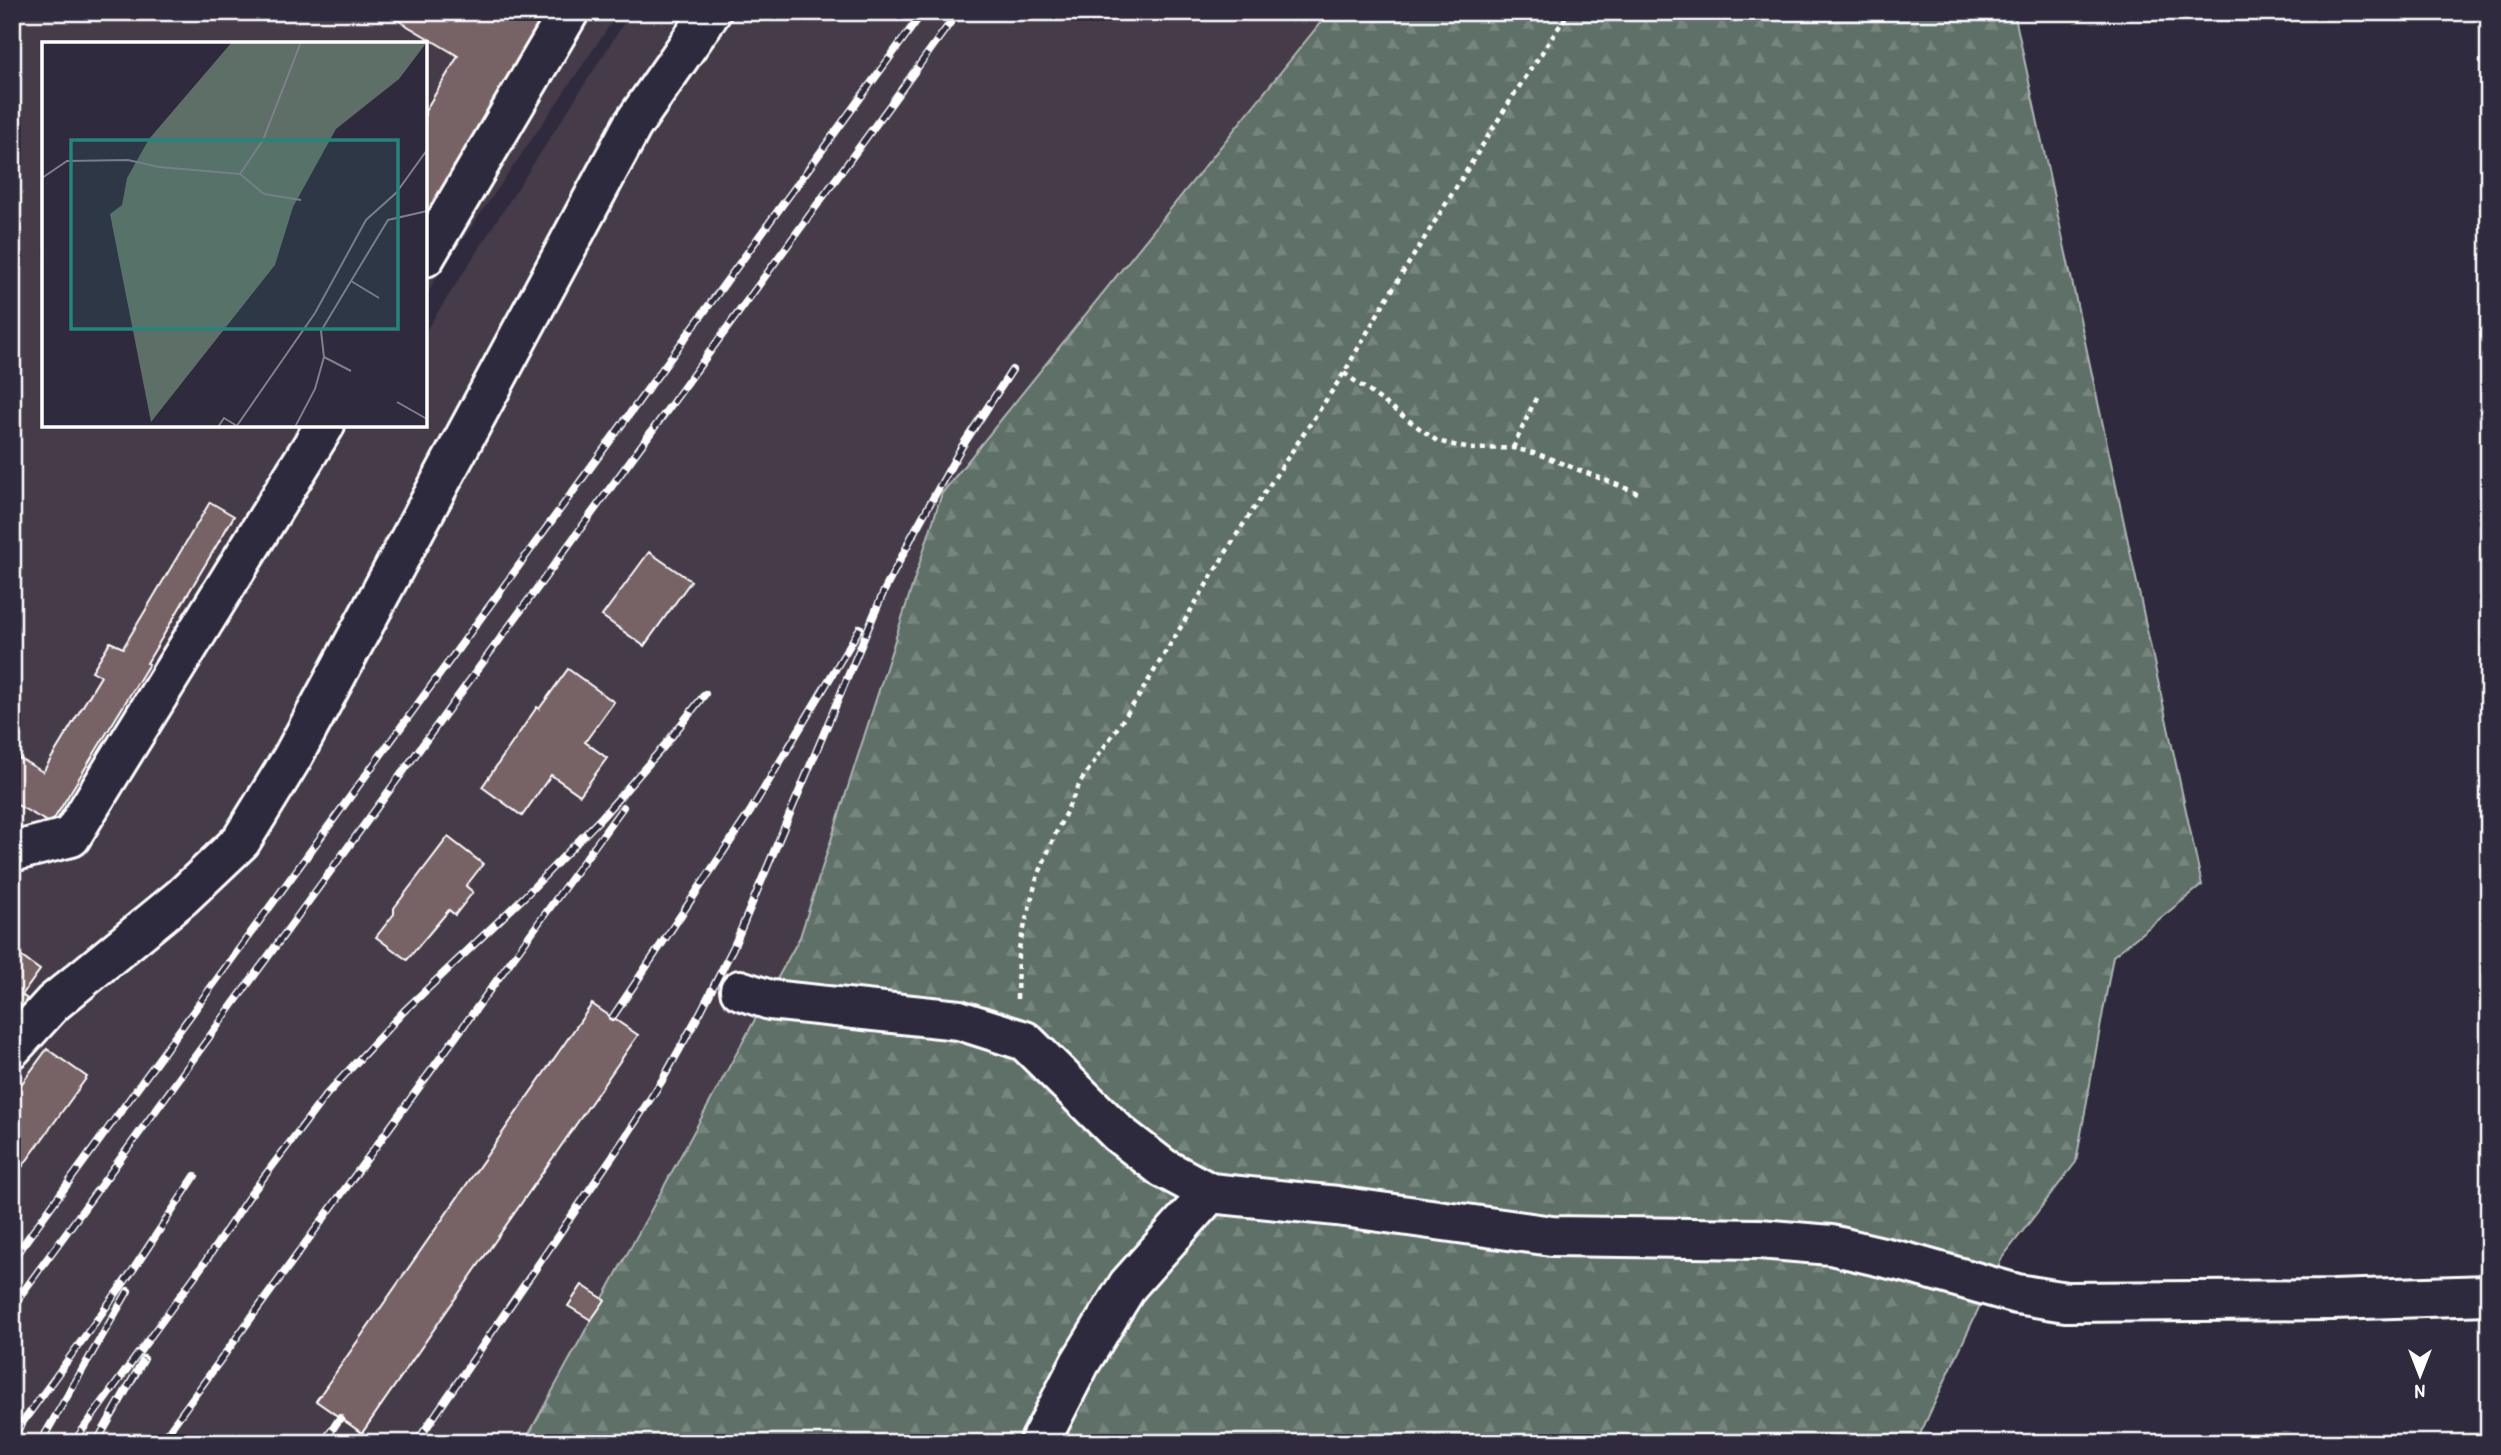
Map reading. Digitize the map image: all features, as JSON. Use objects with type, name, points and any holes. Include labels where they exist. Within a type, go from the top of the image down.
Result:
[{"type":"lane","points":[[427,254],[569,12]]},
{"type":"lane","points":[[12,1048],[53,1003],[182,897],[241,841],[299,747],[632,126],[711,12]]},
{"type":"lane","points":[[12,852],[71,837],[324,427]]},
{"type":"lane","points":[[740,990],[770,1000],[959,1020],[1025,1041],[1119,1134],[1163,1168],[1210,1193],[1337,1206],[1552,1236],[1759,1239],[1831,1245],[1908,1263],[2017,1294],[2066,1302],[2345,1300],[2489,1295]]},
{"type":"lane","points":[[1040,1443],[1080,1363],[1128,1285],[1210,1193]]},
{"type":"path","points":[[1025,1041],[1017,999],[1018,952],[1036,881],[1081,781],[1139,696],[1239,531],[1344,373],[1384,303],[1493,128],[1569,12]]},
{"type":"path","points":[[1344,373],[1437,442],[1470,449],[1513,448],[1538,454],[1639,493]]},
{"type":"path","points":[[1513,448],[1537,396]]},
{"type":"shaded area","points":[[12,12],[619,12],[433,283],[427,296],[427,42],[42,42],[42,427],[427,427],[427,329],[631,12],[1329,12],[942,493],[800,937],[524,1443],[12,1443]]},
{"type":"green space","points":[[1329,12],[2014,12],[2202,885],[2113,956],[2076,1162],[2002,1258],[1916,1443],[524,1443],[800,937],[942,493]]},
{"type":"building","points":[[384,12],[547,12],[427,215],[427,108],[458,56]]},
{"type":"building","points":[[210,502],[234,516],[147,663],[149,664],[51,824],[12,802],[12,754],[43,772],[101,676],[92,671],[110,642],[123,648]]},
{"type":"building","points":[[649,552],[691,581],[644,646],[602,616]]},
{"type":"building","points":[[568,669],[614,702],[585,742],[607,758],[580,795],[551,775],[522,816],[482,787],[537,707],[539,709]]},
{"type":"building","points":[[448,837],[483,864],[466,886],[473,892],[455,915],[449,910],[407,960],[376,937],[394,914],[394,908]]},
{"type":"building","points":[[12,950],[40,970],[22,995],[27,999],[12,1020]]},
{"type":"building","points":[[592,1004],[638,1035],[362,1433],[316,1401]]},
{"type":"building","points":[[47,1049],[87,1077],[12,1181],[12,1097]]},
{"type":"building","points":[[582,1285],[605,1300],[591,1320],[568,1306]]},
{"type":"railway","points":[[12,1260],[923,12]]},
{"type":"railway","points":[[12,1307],[958,12]]},
{"type":"railway","points":[[908,543],[961,448],[1012,370]]},
{"type":"railway","points":[[416,1443],[625,1138],[663,1079],[701,1011],[734,946],[884,591],[913,535]]},
{"type":"railway","points":[[612,1018],[750,812],[860,628]]},
{"type":"railway","points":[[73,1443],[205,1262],[248,1198],[326,1095],[404,1011],[524,897],[602,817],[705,694]]},
{"type":"railway","points":[[160,1443],[623,807]]},
{"type":"railway","points":[[12,1437],[133,1270],[195,1176]]},
{"type":"railway","points":[[40,1443],[128,1291]]},
{"type":"railway","points":[[96,1443],[144,1359]]},
{"type":"railway","points":[[323,1443],[340,1418]]}]
